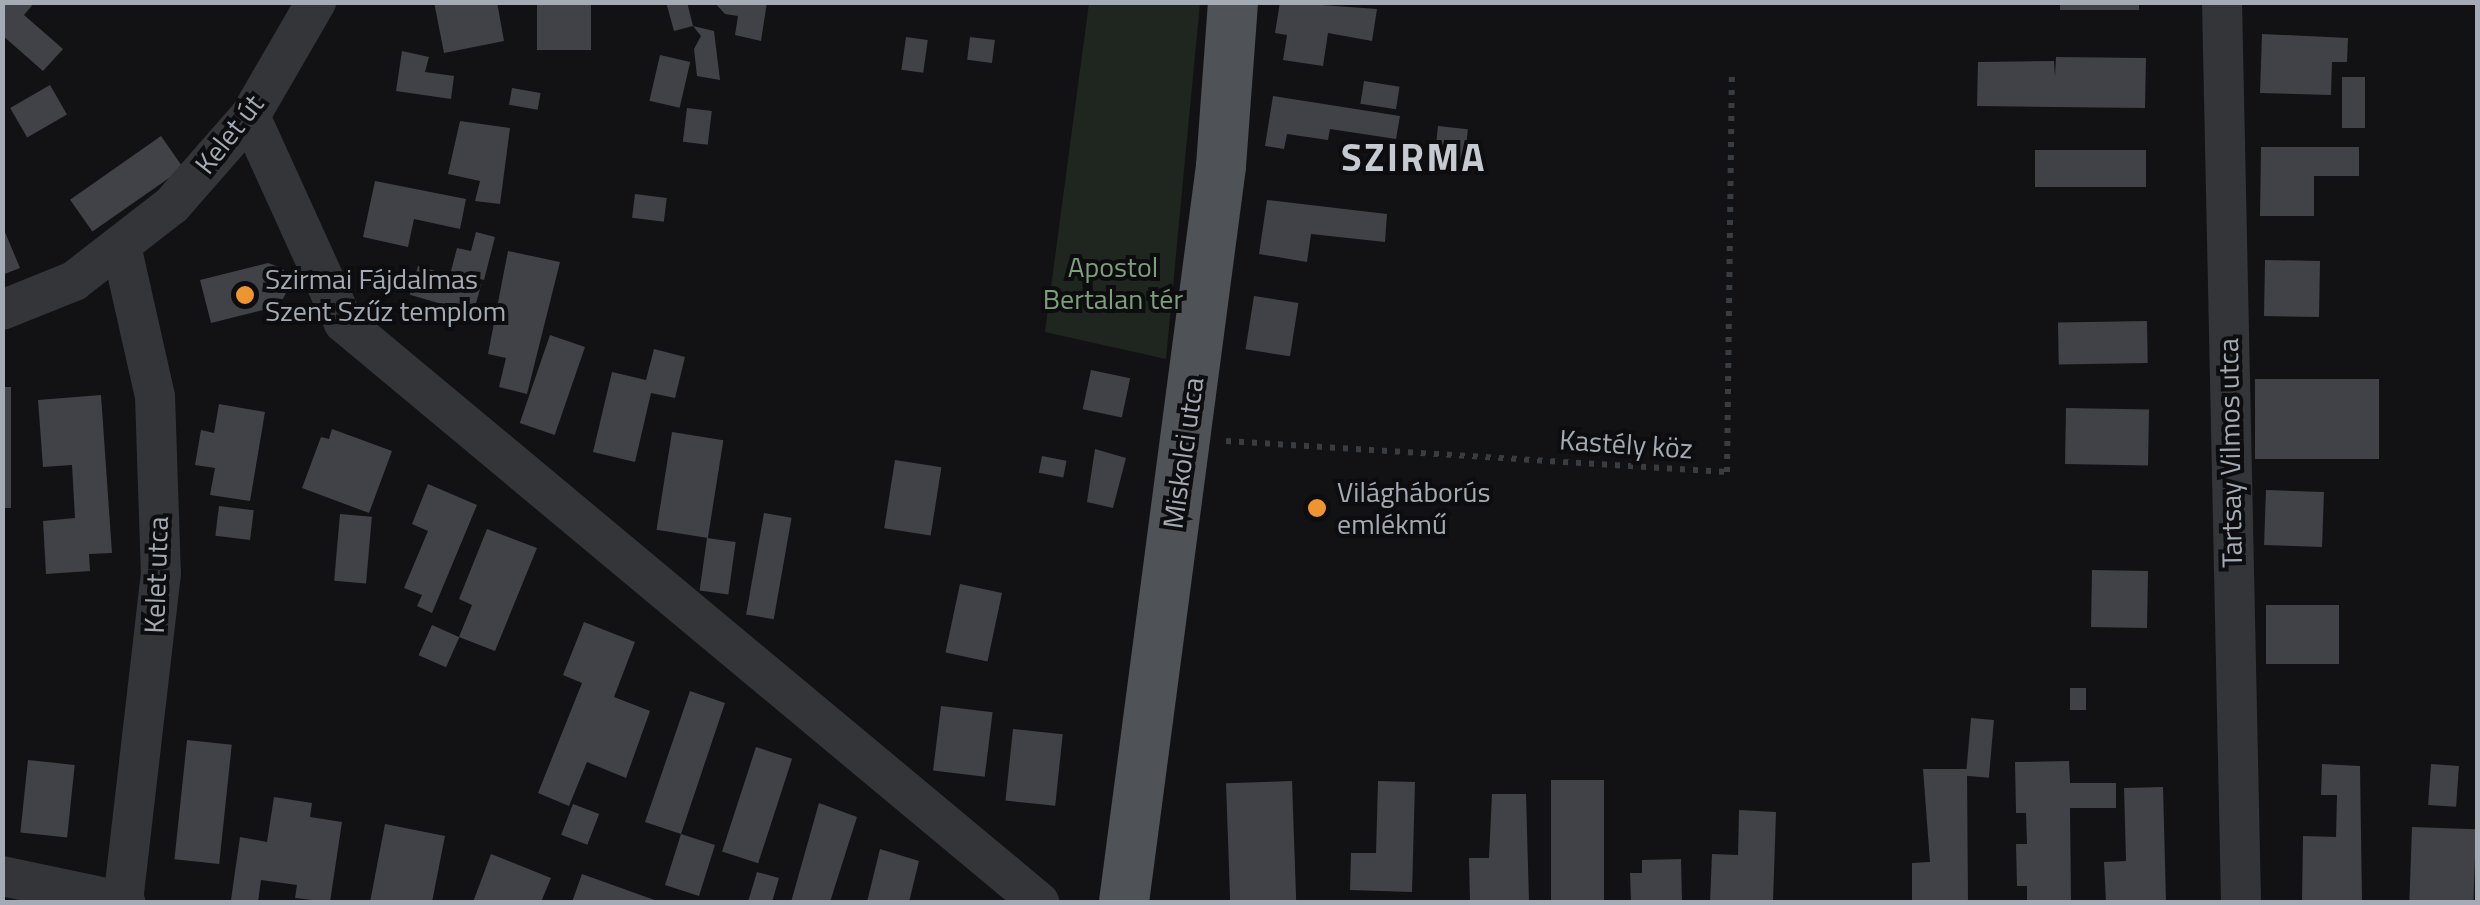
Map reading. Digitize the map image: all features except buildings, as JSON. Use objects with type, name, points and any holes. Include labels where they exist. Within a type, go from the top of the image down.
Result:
[{"type":"main road","name":"Miskolci utca","points":[[1124,902],[1221,166],[1232,2]]},
{"type":"street","name":"Kelet út","points":[[2,310],[74,281],[122,250],[172,205],[250,116],[316,2]]},
{"type":"street","name":"Tartsay Vilmos utca","points":[[2222,2],[2241,902]]},
{"type":"street","points":[[250,116],[344,322],[1039,902]]},
{"type":"street","name":"Kelet utca","points":[[122,250],[155,396],[161,574],[124,902]]},
{"type":"street","points":[[2,876],[124,902]]},
{"type":"path","name":"Kastély köz","points":[[1185,438],[1727,472],[1732,75]]},
{"type":"green space","name":"Apostol Bertalan tér","points":[[1089,3],[1200,3],[1166,359],[1045,332]]},
{"type":"place","name":"Szirmai Fájdalmas Szent Szűz templom","points":[[245,295]]},
{"type":"place","name":"Világháborús emlékmű","points":[[1317,508]]},
{"type":"district","name":"SZIRMA","points":[[1414,158]]}]
